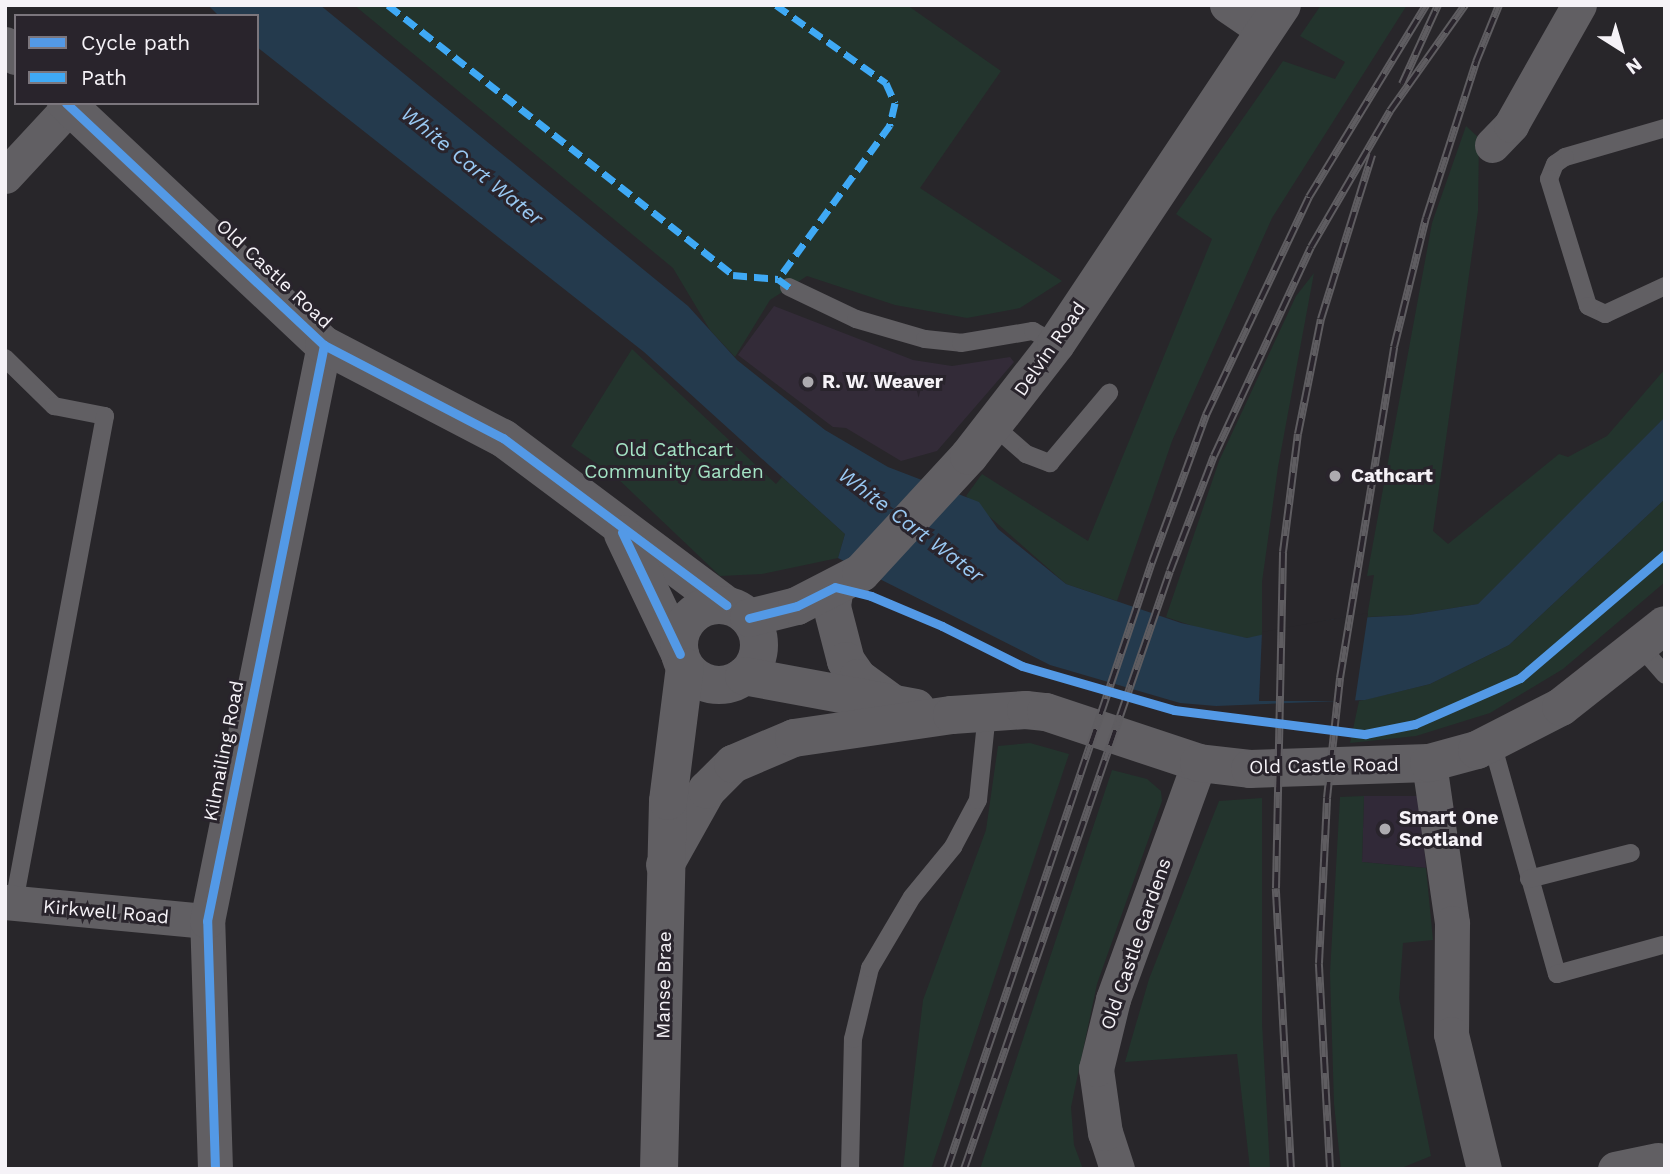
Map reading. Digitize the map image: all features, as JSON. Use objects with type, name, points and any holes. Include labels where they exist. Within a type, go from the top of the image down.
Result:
[{"type":"main road","name":"Delvin Road","points":[[737,611],[797,606],[848,580],[969,456],[1056,344],[1274,18]]},
{"type":"main road","name":"Old Castle Road","points":[[68,105],[324,345],[503,438],[552,472],[620,529],[737,611]]},
{"type":"main road","name":"Old Castle Road","points":[[620,529],[682,661],[706,683],[738,680],[970,714]]},
{"type":"main road","name":"Old Castle Road","points":[[848,580],[835,628],[846,661],[858,678],[893,704]]},
{"type":"main road","points":[[682,661],[678,641],[690,617],[713,605],[737,611],[759,642],[758,655],[738,680]]},
{"type":"main road","name":"Old Castle Road","points":[[665,865],[707,790],[733,764],[794,738],[970,714],[1046,712],[1199,762],[1250,769],[1429,762],[1492,743],[1561,707],[1653,635]]},
{"type":"main road","name":"Manse Brae","points":[[659,1169],[665,865],[668,801],[682,661]]},
{"type":"main road","name":"Manse Brae","points":[[668,801],[689,740],[706,711],[738,680]]},
{"type":"street","points":[[1227,5],[1274,18]]},
{"type":"street","points":[[1492,145],[1511,125],[1579,5]]},
{"type":"street","points":[[5,176],[68,105]]},
{"type":"street","name":"Kilmailing Road","points":[[215,1169],[207,921],[324,345]]},
{"type":"street","name":"Old Castle Gardens","points":[[1117,1169],[1105,1133],[1096,1069],[1113,999],[1199,762]]},
{"type":"street","points":[[1429,762],[1451,912],[1451,1034],[1484,1169]]},
{"type":"street","name":"Kirkwell Road","points":[[9,903],[207,921]]},
{"type":"street","points":[[1615,1169],[1658,1160]]},
{"type":"lane","points":[[1665,128],[1565,157],[1555,164],[1549,179],[1588,306],[1605,314],[1665,286]]},
{"type":"lane","points":[[789,288],[856,319],[925,339],[961,343],[1033,331],[1056,344]]},
{"type":"lane","points":[[5,358],[54,406],[104,416],[9,903]]},
{"type":"lane","points":[[994,426],[1026,454],[1050,463],[1109,393]]},
{"type":"lane","points":[[1653,635],[1665,675]]},
{"type":"lane","points":[[850,1169],[853,1039],[870,968],[912,897],[953,847],[978,800],[970,714]]},
{"type":"lane","points":[[1492,743],[1557,974],[1662,946]]},
{"type":"lane","points":[[1529,879],[1631,853]]},
{"type":"shaded area","points":[[774,306],[913,360],[952,366],[1010,357],[1014,362],[937,451],[901,461],[846,428],[833,427],[738,355]]},
{"type":"shaded area","points":[[1364,796],[1420,796],[1426,868],[1362,862]]},
{"type":"green space","points":[[354,5],[907,5],[1001,71],[920,188],[1062,281],[1020,308],[967,318],[895,305],[807,276],[770,300],[735,357],[710,330],[673,268]]},
{"type":"green space","points":[[1321,5],[1407,5],[1272,218],[1172,441],[1117,601],[1066,584],[966,496],[982,474],[1088,541],[1212,239],[1176,214],[1283,61],[1335,79],[1345,62],[1300,36]]},
{"type":"green space","points":[[1466,126],[1479,138],[1478,211],[1433,531],[1448,544],[1559,454],[1568,457],[1607,436],[1665,369],[1665,417],[1478,604],[1410,615],[1367,617],[1374,575],[1367,576],[1432,223]]},
{"type":"green space","points":[[1314,273],[1278,467],[1262,582],[1262,636],[1247,638],[1208,631],[1166,617],[1219,461],[1296,296]]},
{"type":"green space","name":"Old Cathcart Community Garden","points":[[632,349],[776,484],[782,477],[845,534],[838,558],[762,574],[720,576],[616,477],[571,446]]},
{"type":"green space","points":[[1665,499],[1665,582],[1563,669],[1490,713],[1416,736],[1350,743],[1359,701],[1430,684],[1509,645]]},
{"type":"green space","points":[[1030,743],[1069,754],[931,1169],[903,1169],[923,1000],[986,830],[998,746]]},
{"type":"green space","points":[[1112,770],[1147,779],[1161,791],[1162,801],[1097,984],[1071,1107],[1074,1145],[1083,1169],[980,1169]]},
{"type":"green space","points":[[1364,796],[1362,862],[1426,868],[1433,940],[1403,943],[1399,998],[1431,1156],[1399,1169],[1341,1169],[1334,1104],[1330,973],[1340,797]]},
{"type":"green space","points":[[1262,798],[1262,1023],[1270,1169],[1250,1169],[1237,1054],[1125,1062],[1149,979],[1219,801]]},
{"type":"water","name":"White Cart Water","points":[[208,5],[320,5],[688,306],[737,360],[825,430],[888,467],[979,502],[998,529],[1066,584],[1181,623],[1247,638],[1335,619],[1410,615],[1478,604],[1665,417],[1665,499],[1509,645],[1430,684],[1365,700],[1216,706],[1180,703],[1050,665],[838,558],[845,534],[644,352],[259,49],[259,14],[217,14]]},
{"type":"pier","points":[[1368,613],[1355,701],[1259,701],[1262,632]]},
{"type":"railway","points":[[947,1169],[1152,562],[1206,415],[1309,197],[1426,5]]},
{"type":"railway","points":[[1402,84],[1438,5]]},
{"type":"railway","points":[[964,1169],[1170,571],[1214,456],[1311,247],[1390,111],[1465,5]]},
{"type":"railway","points":[[1330,1169],[1319,963],[1327,798],[1340,678],[1394,347],[1426,218],[1476,62],[1499,5]]},
{"type":"railway","points":[[1291,1169],[1276,888],[1283,552],[1298,434],[1321,319],[1372,155]]},
{"type":"marked path","points":[[388,5],[733,275],[778,279]]},
{"type":"marked path","points":[[776,5],[886,83],[895,103],[890,125],[778,279],[789,287]]},
{"type":"cycle path","points":[[68,105],[324,345],[503,438],[726,605]]},
{"type":"cycle path","points":[[215,1169],[207,921],[324,345]]},
{"type":"cycle path","points":[[622,532],[680,654]]},
{"type":"cycle path","points":[[749,618],[797,606],[835,587],[871,596],[942,626],[1022,666],[1174,710],[1365,734],[1415,724],[1520,678],[1665,554]]},
{"type":"place","name":"R. W. Weaver","points":[[808,382]]},
{"type":"place","name":"Cathcart","points":[[1335,476]]},
{"type":"place","name":"Smart One Scotland","points":[[1385,829]]}]
